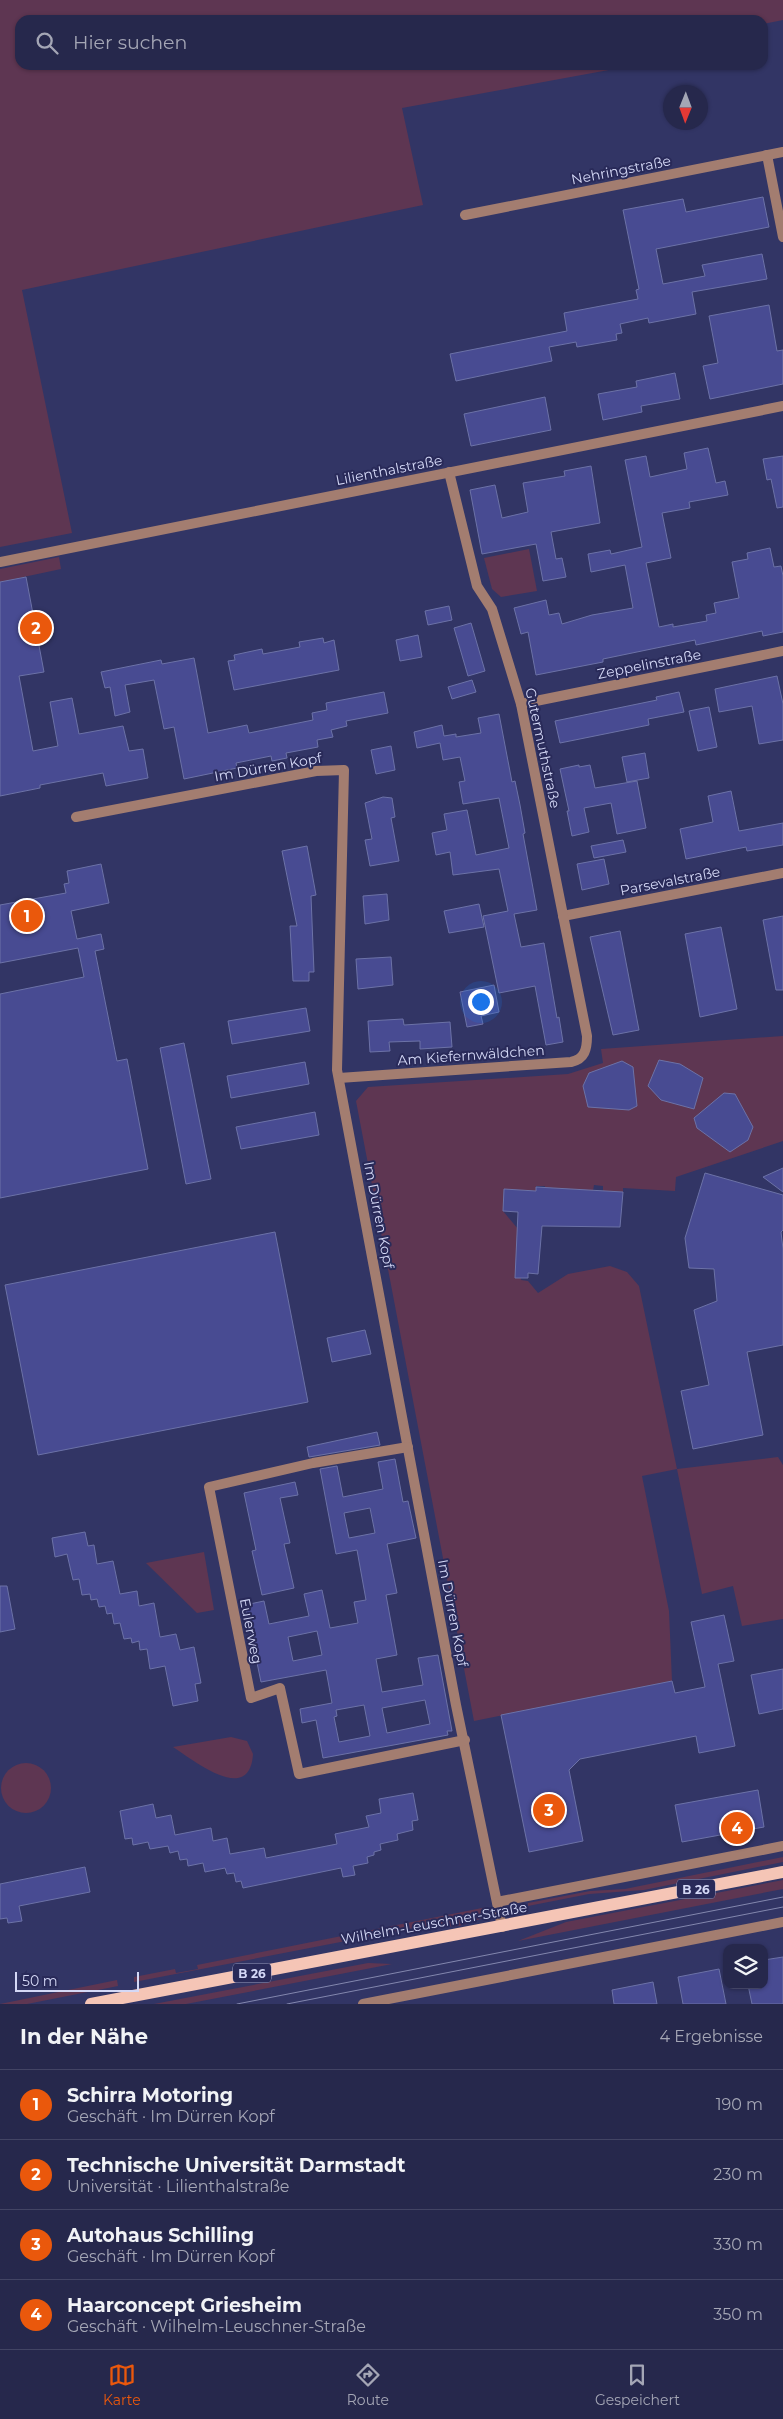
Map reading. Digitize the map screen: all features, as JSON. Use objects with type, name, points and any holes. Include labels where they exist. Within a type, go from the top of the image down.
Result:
[{"type":"main road","name":"Wilhelm-Leuschner-Straße","points":[[91,2004],[783,1872]]},
{"type":"street","name":"Nehringstraße","points":[[465,215],[783,152]]},
{"type":"street","points":[[767,155],[783,237]]},
{"type":"street","name":"Lilienthalstraße","points":[[0,562],[783,406]]},
{"type":"street","name":"Gutermuthstraße","points":[[450,472],[477,586],[492,609],[521,704],[587,1036]]},
{"type":"street","name":"Zeppelinstraße","points":[[521,704],[783,652]]},
{"type":"street","name":"Im Dürren Kopf","points":[[76,817],[316,771],[344,770],[337,1045],[339,1078],[456,1705],[465,1740],[502,1927]]},
{"type":"street","name":"Parsevalstraße","points":[[563,916],[783,873]]},
{"type":"street","name":"Am Kiefernwäldchen","points":[[339,1078],[571,1062],[579,1059],[584,1054],[587,1036]]},
{"type":"street","name":"Eulerweg","points":[[408,1448],[313,1464],[209,1487],[239,1645],[251,1698],[280,1688],[299,1774],[465,1740]]},
{"type":"street","name":"Wilhelm-Leuschner-Straße","points":[[497,1902],[783,1846]]},
{"type":"street","points":[[363,2004],[783,1922]]},
{"type":"shaded area","points":[[0,0],[783,0],[783,20],[768,23],[768,15],[15,15],[15,70],[609,70],[402,108],[423,205],[22,290],[72,533],[0,547]]},
{"type":"shaded area","points":[[529,549],[537,591],[501,597],[492,589],[484,558]]},
{"type":"shaded area","points":[[59,557],[61,569],[0,582],[0,569]]},
{"type":"shaded area","points":[[783,1036],[783,1141],[676,1177],[675,1191],[623,1188],[623,1192],[603,1191],[603,1186],[594,1185],[593,1191],[545,1192],[545,1186],[536,1186],[536,1191],[504,1189],[503,1211],[518,1229],[521,1280],[528,1281],[538,1293],[568,1274],[610,1266],[627,1272],[639,1286],[677,1469],[642,1476],[669,1611],[672,1681],[474,1721],[356,1101],[368,1087],[568,1074],[603,1063],[601,1049]]},
{"type":"shaded area","points":[[778,1457],[783,1465],[783,1619],[742,1626],[733,1586],[702,1594],[677,1469]]},
{"type":"shaded area","points":[[204,1552],[214,1610],[197,1613],[146,1563]]},
{"type":"shaded area","points":[[231,1737],[247,1741],[253,1754],[250,1769],[242,1777],[232,1778],[219,1775],[206,1769],[173,1747]]},
{"type":"shaded area","points":[[26,1763],[36,1765],[44,1770],[49,1778],[51,1788],[49,1798],[44,1806],[36,1811],[26,1813],[16,1811],[8,1806],[3,1798],[1,1788],[3,1778],[8,1770],[16,1765]]},
{"type":"shaded area","points":[[783,1857],[783,1862],[644,1890],[589,1894],[528,1906],[528,1903],[590,1891],[625,1889]]},
{"type":"shaded area","points":[[783,1880],[783,1889],[518,1941],[566,1922]]},
{"type":"shaded area","points":[[487,1907],[483,1918],[459,1926],[413,1928],[134,1982],[134,1977],[175,1969],[176,1973],[198,1969],[197,1965]]},
{"type":"shaded area","points":[[368,1963],[392,1964],[186,2004],[154,2004]]},
{"type":"shaded area","points":[[117,1980],[118,1986],[27,2004],[0,2004]]},
{"type":"building","points":[[763,197],[769,227],[656,249],[663,284],[705,276],[702,265],[762,254],[767,279],[692,292],[696,314],[649,323],[648,318],[620,324],[622,333],[616,334],[617,340],[577,347],[576,342],[549,347],[552,361],[456,381],[450,354],[567,331],[564,313],[638,299],[636,290],[639,289],[623,210],[683,199],[686,212]]},
{"type":"building","points":[[769,305],[777,351],[783,350],[783,384],[710,399],[703,366],[718,363],[709,316]]},
{"type":"building","points":[[675,373],[680,399],[641,406],[642,412],[603,420],[598,394],[637,387],[636,381]]},
{"type":"building","points":[[545,397],[551,430],[471,446],[464,414]]},
{"type":"building","points":[[708,448],[716,483],[725,481],[728,495],[689,502],[690,508],[662,513],[671,558],[646,563],[659,627],[673,624],[673,627],[707,621],[706,615],[716,613],[714,603],[739,598],[732,562],[748,559],[747,553],[770,548],[774,567],[781,566],[783,576],[783,632],[763,636],[762,631],[696,645],[695,640],[603,659],[603,662],[536,675],[528,632],[521,634],[514,608],[546,600],[549,615],[559,613],[562,624],[592,615],[633,608],[625,565],[591,572],[588,554],[610,550],[611,554],[642,547],[625,460],[646,456],[650,477],[687,469],[684,453]]},
{"type":"building","points":[[783,456],[783,507],[777,508],[771,479],[767,480],[763,459]]},
{"type":"building","points":[[591,466],[600,523],[551,532],[556,559],[562,558],[566,577],[543,581],[536,544],[482,554],[470,490],[495,485],[502,518],[528,512],[523,483],[565,476],[564,471]]},
{"type":"building","points":[[26,577],[44,672],[19,676],[33,751],[58,746],[50,702],[72,698],[79,734],[123,726],[129,751],[143,749],[148,778],[106,786],[103,773],[40,785],[40,788],[0,796],[0,582]]},
{"type":"building","points":[[449,606],[452,620],[428,625],[425,611]]},
{"type":"building","points":[[471,623],[485,671],[468,676],[454,628]]},
{"type":"building","points":[[418,635],[422,657],[400,661],[396,640]]},
{"type":"building","points":[[323,638],[324,643],[334,640],[339,670],[234,690],[228,661],[235,660],[234,655],[262,649],[263,654],[300,647],[299,642]]},
{"type":"building","points":[[194,658],[208,733],[247,725],[249,733],[313,720],[312,713],[327,710],[326,703],[384,692],[388,713],[346,721],[347,726],[331,730],[333,737],[317,740],[318,747],[286,753],[287,758],[272,761],[271,756],[236,763],[237,768],[184,779],[174,727],[164,729],[154,680],[125,685],[130,712],[115,716],[110,687],[105,688],[101,672],[161,660],[162,664]]},
{"type":"building","points":[[777,676],[783,704],[783,740],[759,744],[752,706],[719,712],[715,689]]},
{"type":"building","points":[[472,680],[476,692],[452,699],[448,687]]},
{"type":"building","points":[[679,692],[684,712],[648,719],[649,725],[560,743],[555,721],[657,700],[656,697]]},
{"type":"building","points":[[709,707],[717,747],[698,751],[689,711]]},
{"type":"building","points":[[499,714],[512,782],[515,781],[520,805],[525,833],[523,834],[537,910],[514,914],[521,947],[544,943],[563,1042],[546,1045],[535,986],[499,993],[483,916],[508,911],[499,869],[453,875],[450,852],[436,855],[432,833],[447,830],[444,814],[467,810],[476,855],[509,848],[499,798],[463,804],[459,782],[465,781],[460,757],[443,760],[440,743],[417,748],[414,732],[442,725],[444,736],[456,734],[456,737],[481,733],[478,718]]},
{"type":"building","points":[[391,746],[395,770],[376,774],[371,750]]},
{"type":"building","points":[[645,753],[649,778],[627,782],[622,757]]},
{"type":"building","points":[[579,765],[579,767],[590,765],[595,788],[637,781],[646,828],[617,834],[611,803],[584,808],[589,832],[572,836],[560,769]]},
{"type":"building","points":[[731,791],[739,831],[783,823],[783,845],[747,851],[746,847],[686,859],[680,829],[713,822],[708,796]]},
{"type":"building","points":[[383,797],[392,798],[395,817],[391,818],[399,861],[370,866],[365,840],[372,839],[365,803]]},
{"type":"building","points":[[623,840],[626,852],[594,858],[591,846]]},
{"type":"building","points":[[307,846],[316,895],[311,896],[314,972],[309,972],[309,981],[293,981],[290,926],[297,926],[282,851]]},
{"type":"building","points":[[604,859],[609,884],[582,890],[577,864]]},
{"type":"building","points":[[101,864],[109,903],[71,911],[77,939],[101,934],[104,949],[95,951],[117,1061],[127,1059],[148,1169],[0,1198],[0,994],[84,977],[78,948],[0,963],[0,905],[66,893],[64,884],[69,883],[67,871]]},
{"type":"building","points":[[387,894],[389,920],[365,924],[363,896]]},
{"type":"building","points":[[479,904],[484,927],[449,933],[444,911]]},
{"type":"building","points":[[783,916],[783,990],[776,990],[763,920]]},
{"type":"building","points":[[721,927],[737,1009],[700,1017],[685,934]]},
{"type":"building","points":[[620,931],[639,1030],[613,1035],[590,937]]},
{"type":"building","points":[[391,957],[393,985],[358,989],[356,959]]},
{"type":"building","points":[[494,985],[499,1012],[481,1016],[483,1024],[467,1027],[460,992]]},
{"type":"building","points":[[306,1008],[310,1031],[232,1044],[228,1021]]},
{"type":"building","points":[[403,1019],[404,1025],[450,1022],[452,1047],[420,1049],[420,1041],[389,1042],[390,1051],[370,1052],[368,1021]]},
{"type":"building","points":[[184,1043],[211,1179],[186,1184],[160,1048]]},
{"type":"building","points":[[659,1060],[680,1064],[703,1078],[694,1109],[661,1100],[648,1086]]},
{"type":"building","points":[[622,1061],[633,1067],[637,1106],[629,1110],[588,1107],[583,1086],[589,1073]]},
{"type":"building","points":[[305,1062],[309,1084],[231,1098],[227,1076]]},
{"type":"building","points":[[724,1093],[735,1094],[753,1127],[748,1140],[730,1152],[697,1128],[694,1118]]},
{"type":"building","points":[[315,1112],[319,1135],[241,1149],[236,1127]]},
{"type":"building","points":[[783,1168],[783,1192],[763,1177]]},
{"type":"building","points":[[705,1173],[783,1195],[783,1230],[781,1232],[783,1249],[783,1345],[747,1352],[763,1435],[693,1449],[681,1391],[709,1385],[694,1310],[717,1301],[714,1269],[689,1268],[685,1238]]},
{"type":"building","points":[[536,1187],[623,1192],[620,1227],[542,1226],[538,1274],[528,1273],[528,1278],[515,1278],[518,1212],[503,1211],[504,1189],[536,1191]]},
{"type":"building","points":[[275,1232],[308,1402],[38,1455],[5,1285]]},
{"type":"building","points":[[365,1330],[371,1354],[332,1362],[327,1338]]},
{"type":"building","points":[[377,1432],[380,1445],[309,1457],[307,1447]]},
{"type":"building","points":[[395,1459],[403,1502],[408,1501],[416,1538],[387,1544],[397,1593],[386,1595],[397,1655],[376,1659],[382,1692],[423,1685],[418,1658],[438,1655],[452,1731],[447,1731],[448,1735],[323,1758],[316,1720],[302,1723],[300,1709],[332,1703],[326,1670],[261,1682],[245,1605],[264,1601],[269,1624],[309,1616],[304,1594],[322,1590],[330,1628],[358,1623],[354,1602],[366,1600],[357,1550],[336,1554],[320,1469],[337,1466],[343,1497],[383,1489],[378,1462]],"holes":[[[370,1508],[375,1533],[349,1538],[344,1513]],[[317,1631],[322,1655],[293,1661],[288,1637]],[[425,1700],[430,1724],[387,1733],[382,1708]],[[364,1705],[370,1736],[339,1742],[334,1717],[337,1716],[336,1710]]]},
{"type":"building","points":[[295,1482],[298,1495],[280,1498],[290,1543],[284,1544],[294,1588],[262,1595],[252,1551],[256,1550],[244,1493]]},
{"type":"building","points":[[85,1532],[88,1546],[94,1545],[97,1564],[113,1561],[120,1594],[137,1591],[139,1606],[154,1603],[160,1637],[176,1634],[180,1650],[194,1647],[201,1683],[195,1684],[198,1701],[173,1706],[165,1666],[150,1669],[147,1649],[140,1650],[139,1641],[132,1643],[131,1638],[124,1639],[120,1623],[114,1624],[112,1613],[107,1614],[105,1606],[99,1607],[97,1599],[91,1600],[90,1594],[82,1595],[79,1579],[73,1580],[67,1554],[55,1557],[52,1538]]},
{"type":"building","points":[[0,1586],[7,1586],[15,1629],[0,1632]]},
{"type":"building","points":[[724,1615],[734,1661],[718,1664],[735,1746],[699,1753],[696,1736],[580,1759],[569,1770],[583,1841],[529,1852],[501,1715],[672,1681],[675,1693],[705,1687],[691,1622]]},
{"type":"building","points":[[783,1669],[783,1709],[759,1714],[751,1675]]},
{"type":"building","points":[[758,1790],[764,1827],[682,1842],[675,1805]]},
{"type":"building","points":[[413,1793],[418,1820],[412,1821],[413,1830],[397,1834],[398,1840],[380,1844],[381,1850],[367,1857],[368,1863],[353,1866],[355,1875],[343,1877],[341,1868],[243,1888],[241,1881],[236,1882],[234,1873],[227,1874],[225,1868],[205,1872],[203,1863],[188,1866],[187,1859],[180,1860],[178,1851],[170,1853],[168,1846],[150,1849],[148,1842],[133,1845],[132,1838],[125,1839],[120,1811],[153,1804],[156,1818],[171,1815],[175,1835],[211,1828],[213,1841],[227,1838],[230,1854],[264,1848],[266,1858],[337,1844],[335,1834],[369,1827],[366,1816],[381,1813],[379,1799]]},
{"type":"building","points":[[85,1867],[90,1892],[19,1906],[22,1921],[8,1923],[7,1918],[0,1919],[0,1884]]},
{"type":"building","points":[[783,1957],[783,2004],[752,2004],[749,1989],[768,1989],[768,1959]]},
{"type":"building","points":[[719,1969],[726,2004],[683,2004],[678,1977]]},
{"type":"building","points":[[653,1982],[657,2004],[614,2004],[612,1990]]},
{"type":"tram line","points":[[237,2004],[783,1897]]},
{"type":"tram line","points":[[287,2004],[783,1907]]},
{"type":"place","name":"Technische Universität Darmstadt","points":[[36,628]]},
{"type":"place","name":"Schirra Motoring","points":[[27,916]]},
{"type":"place","name":"Autohaus Schilling","points":[[549,1810]]},
{"type":"place","name":"Haarconcept Griesheim","points":[[737,1828]]}]
